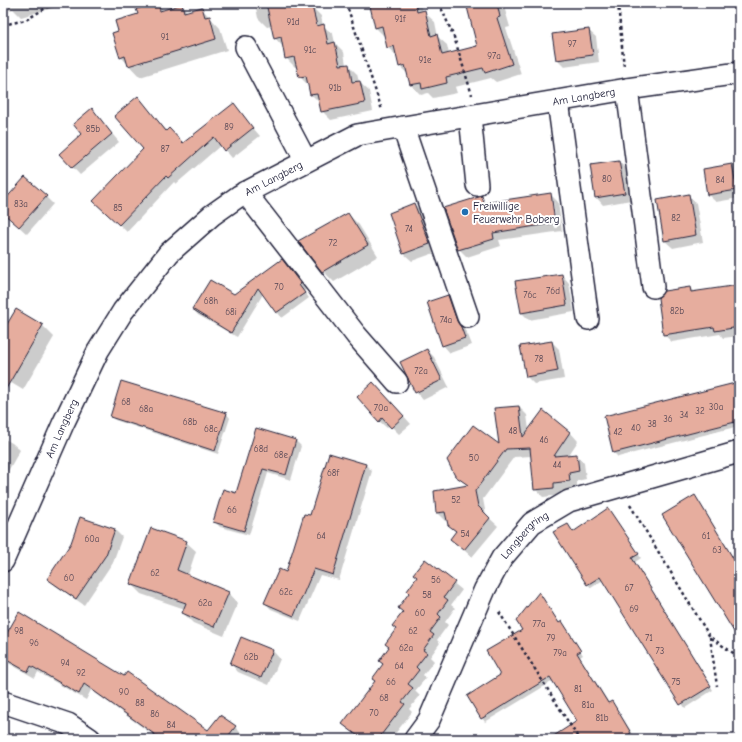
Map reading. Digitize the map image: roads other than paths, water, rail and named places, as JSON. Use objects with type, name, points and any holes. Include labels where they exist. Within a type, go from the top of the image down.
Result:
[{"type":"street","points":[[246,47],[306,161]]},
{"type":"street","name":"Am Langberg","points":[[3,561],[98,351],[123,311],[169,253],[212,215],[245,192],[357,135],[628,89],[739,73]]},
{"type":"street","points":[[628,89],[653,287]]},
{"type":"street","points":[[558,101],[588,319]]},
{"type":"street","points":[[474,115],[477,185]]},
{"type":"street","points":[[396,128],[468,317]]},
{"type":"street","points":[[245,192],[356,335],[397,382]]},
{"type":"street","name":"Langbergring","points":[[415,739],[429,720],[485,589],[502,558],[532,523],[569,501],[739,452]]},
{"type":"street","points":[[3,702],[68,724],[90,739]]},
{"type":"place","name":"Freiwillige Feuerwehr Boberg","points":[[465,212]]}]
